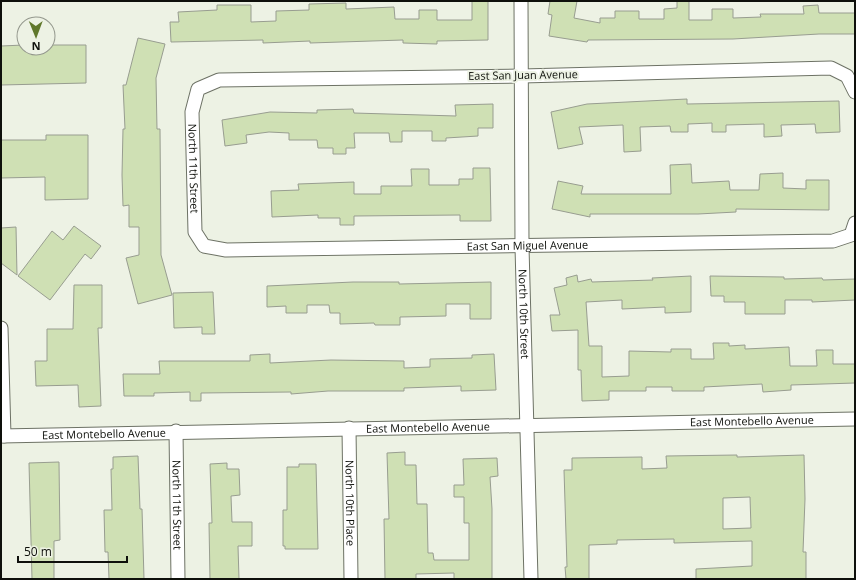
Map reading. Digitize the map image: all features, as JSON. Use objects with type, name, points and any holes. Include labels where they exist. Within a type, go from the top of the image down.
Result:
[{"type":"street","name":"North 10th Street","points":[[521,1],[522,247],[526,424],[529,448],[531,579]]},
{"type":"street","name":"East San Juan Avenue","points":[[198,90],[219,80],[522,76],[830,68],[847,76],[855,92]]},
{"type":"street","name":"North 11th Street","points":[[198,90],[192,112],[195,232],[204,246]]},
{"type":"street","name":"East San Miguel Avenue","points":[[204,246],[226,250],[522,247],[833,241],[853,229]]},
{"type":"street","points":[[1,328],[2,436]]},
{"type":"street","name":"East Montebello Avenue","points":[[2,436],[526,424],[855,419]]},
{"type":"street","name":"North 10th Place","points":[[349,428],[351,579]]},
{"type":"street","name":"North 11th Street","points":[[176,431],[178,579]]},
{"type":"building","points":[[472,1],[488,1],[488,40],[437,41],[437,44],[403,43],[403,40],[310,43],[310,41],[263,43],[263,40],[171,42],[170,22],[179,22],[178,12],[217,10],[217,5],[251,5],[251,22],[276,21],[276,11],[309,10],[309,4],[346,3],[346,9],[394,7],[395,19],[419,19],[419,10],[437,10],[437,20],[472,20]]},
{"type":"building","points":[[550,1],[577,1],[574,18],[600,23],[600,18],[615,18],[615,11],[639,11],[639,19],[664,19],[664,9],[677,8],[677,1],[689,1],[689,20],[712,20],[712,9],[733,9],[733,18],[761,17],[760,14],[804,14],[803,6],[818,5],[819,13],[855,13],[855,34],[819,34],[733,39],[588,40],[587,42],[549,36],[552,15],[548,14]]},
{"type":"building","points":[[138,38],[165,44],[156,78],[157,129],[160,129],[161,255],[172,295],[138,304],[126,258],[139,255],[139,227],[129,227],[129,205],[123,206],[122,175],[123,129],[125,129],[123,85],[126,85]]},
{"type":"building","points":[[16,45],[16,56],[56,56],[56,45],[86,45],[86,83],[1,85],[1,46]]},
{"type":"building","points":[[687,99],[687,104],[839,101],[840,132],[816,133],[815,124],[781,125],[782,136],[764,137],[764,124],[726,125],[726,132],[712,132],[712,123],[688,124],[688,132],[671,132],[670,126],[640,127],[641,151],[624,152],[623,125],[579,127],[583,144],[558,149],[551,112],[587,104]]},
{"type":"building","points":[[493,104],[493,128],[478,128],[478,136],[446,138],[446,141],[432,141],[432,131],[402,131],[402,142],[390,142],[389,133],[354,133],[355,148],[346,148],[346,154],[333,154],[333,148],[318,148],[317,140],[289,140],[289,133],[269,132],[246,135],[247,143],[225,146],[222,120],[270,112],[317,113],[317,110],[353,109],[354,113],[456,116],[455,105]]},
{"type":"building","points":[[46,135],[88,135],[88,199],[45,200],[45,177],[1,178],[1,140],[46,140]]},
{"type":"building","points":[[691,164],[692,183],[729,181],[730,190],[759,190],[760,174],[783,173],[783,188],[806,189],[806,180],[829,180],[829,210],[736,209],[736,212],[698,214],[590,214],[590,217],[552,209],[558,181],[583,186],[581,194],[671,194],[670,165]]},
{"type":"building","points":[[473,168],[490,168],[491,221],[460,221],[460,215],[354,216],[354,225],[340,225],[340,218],[318,218],[318,215],[272,217],[271,191],[299,190],[298,184],[354,182],[354,194],[381,194],[381,186],[412,186],[411,169],[429,169],[429,185],[459,185],[459,179],[473,179]]},
{"type":"building","points":[[74,226],[101,246],[91,259],[85,254],[50,300],[18,276],[52,231],[63,240]]},
{"type":"building","points":[[16,227],[17,275],[1,263],[1,228]]},
{"type":"building","points":[[577,275],[578,282],[591,279],[592,282],[653,280],[652,278],[691,276],[691,312],[665,313],[665,307],[622,309],[622,300],[586,302],[589,346],[602,346],[602,377],[629,376],[629,351],[671,352],[671,349],[691,349],[691,359],[714,359],[713,343],[729,343],[729,346],[745,345],[745,349],[789,347],[790,366],[817,366],[816,350],[833,350],[833,364],[855,364],[855,383],[791,385],[791,390],[763,392],[762,384],[704,387],[704,391],[672,391],[672,387],[646,387],[646,391],[609,391],[609,400],[582,401],[581,370],[578,370],[578,330],[552,331],[550,315],[560,315],[554,288],[567,285],[566,278]]},
{"type":"building","points":[[710,276],[784,277],[784,279],[822,278],[823,280],[855,279],[855,300],[812,302],[812,300],[785,300],[785,314],[745,314],[745,302],[724,302],[724,296],[711,296]]},
{"type":"building","points":[[353,282],[399,282],[399,284],[491,282],[491,319],[470,319],[470,304],[446,304],[446,316],[400,317],[400,325],[375,325],[374,323],[340,324],[340,313],[330,313],[329,305],[307,305],[307,313],[286,313],[286,306],[267,307],[267,286]]},
{"type":"building","points":[[74,285],[102,285],[102,328],[98,328],[101,406],[79,407],[78,385],[36,386],[35,361],[47,361],[47,329],[73,329]]},
{"type":"building","points":[[213,292],[215,334],[202,334],[202,327],[174,328],[173,293]]},
{"type":"building","points":[[270,354],[270,363],[331,360],[404,361],[404,368],[430,367],[430,359],[472,358],[472,355],[494,354],[496,390],[461,391],[461,386],[404,388],[404,391],[328,391],[291,394],[291,392],[201,393],[201,401],[190,401],[190,392],[154,393],[154,396],[124,396],[123,374],[160,374],[159,361],[250,361],[250,355]]},
{"type":"building","points":[[405,452],[405,465],[416,465],[417,504],[427,504],[428,553],[433,553],[434,560],[469,560],[469,523],[464,523],[464,497],[454,497],[454,485],[464,485],[463,459],[497,458],[498,476],[490,477],[492,509],[492,579],[454,579],[454,573],[416,574],[416,579],[385,579],[384,519],[389,519],[387,453]]},
{"type":"building","points":[[737,455],[737,457],[804,455],[805,499],[803,552],[806,552],[806,579],[696,579],[696,569],[752,566],[752,541],[674,543],[674,539],[617,540],[617,544],[589,545],[589,579],[566,579],[565,567],[567,567],[564,470],[572,470],[572,458],[642,457],[642,469],[667,468],[666,456]],"holes":[[[750,497],[751,528],[723,529],[723,498]]]},
{"type":"building","points":[[138,456],[140,509],[142,509],[144,579],[109,579],[108,552],[105,552],[104,510],[112,510],[111,469],[113,469],[113,457]]},
{"type":"building","points":[[59,462],[60,540],[54,541],[54,579],[32,579],[29,463]]},
{"type":"building","points":[[227,463],[227,469],[239,469],[240,495],[231,496],[232,522],[252,522],[252,546],[238,546],[239,579],[210,579],[209,523],[212,523],[210,464]]},
{"type":"building","points":[[299,464],[316,464],[318,549],[285,549],[285,546],[283,546],[283,510],[287,510],[287,467],[299,467]]}]
